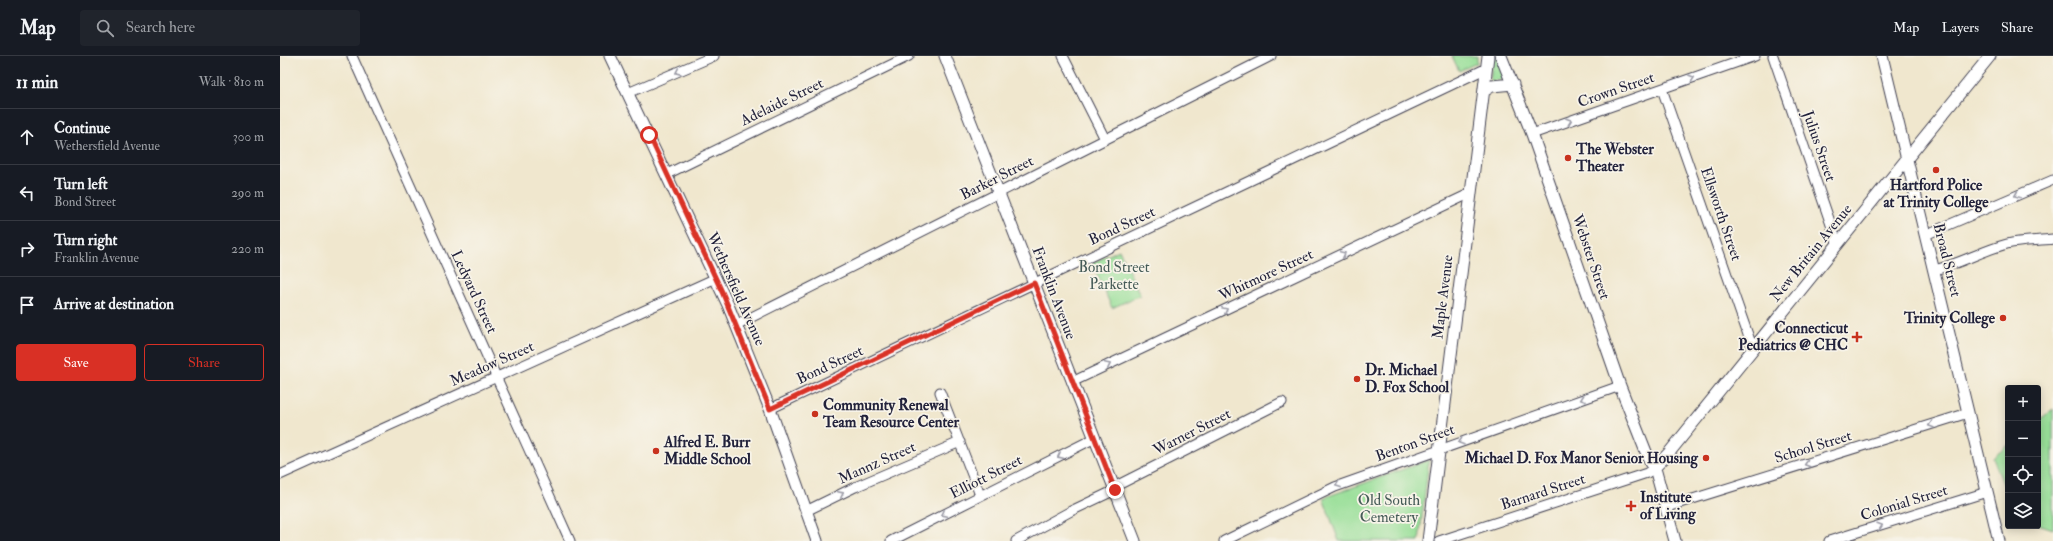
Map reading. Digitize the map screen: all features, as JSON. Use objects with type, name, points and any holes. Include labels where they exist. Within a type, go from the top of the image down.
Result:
[{"type":"main road","name":"Wethersfield Avenue","points":[[610,56],[716,278],[770,409],[817,541]]},
{"type":"main road","name":"Franklin Avenue","points":[[945,56],[1135,541]]},
{"type":"main road","name":"Maple Avenue","points":[[1428,541],[1488,56]]},
{"type":"main road","name":"Webster Street","points":[[1501,56],[1532,134],[1620,386],[1648,457],[1654,468],[1667,507],[1675,541]]},
{"type":"main road","points":[[1507,71],[1508,56]]},
{"type":"main road","name":"Broad Street","points":[[1882,56],[1999,541]]},
{"type":"main road","name":"New Britain Avenue","points":[[1654,468],[1668,454],[1990,56]]},
{"type":"main road","points":[[1484,91],[1492,86],[1513,84]]},
{"type":"street","name":"Ledyard Street","points":[[352,56],[570,541]]},
{"type":"street","points":[[628,93],[714,56]]},
{"type":"street","name":"Adelaide Street","points":[[667,174],[909,56]]},
{"type":"street","points":[[1063,56],[1105,139]]},
{"type":"street","name":"Barker Street","points":[[736,325],[1271,56]]},
{"type":"street","name":"Crown Street","points":[[1532,134],[1755,56]]},
{"type":"street","name":"Julius Street","points":[[1773,56],[1838,244]]},
{"type":"street","name":"Bond Street","points":[[770,409],[1486,68]]},
{"type":"street","name":"Ellsworth Street","points":[[1662,89],[1753,349]]},
{"type":"street","points":[[1925,235],[2053,180]]},
{"type":"street","name":"Whitmore Street","points":[[1072,382],[1471,193]]},
{"type":"street","points":[[1934,270],[1955,265],[1975,254],[2007,244],[2053,239]]},
{"type":"street","name":"Meadow Street","points":[[280,475],[716,278]]},
{"type":"street","name":"Benton Street","points":[[1224,541],[1330,488],[1620,386]]},
{"type":"street","points":[[940,392],[980,495]]},
{"type":"street","name":"Warner Street","points":[[1016,541],[1114,488],[1282,402]]},
{"type":"street","name":"School Street","points":[[1667,507],[1968,413]]},
{"type":"street","name":"Elliott Street","points":[[891,541],[1095,438]]},
{"type":"street","name":"Mannz Street","points":[[806,511],[855,487],[960,442]]},
{"type":"street","name":"Barnard Street","points":[[1439,541],[1647,473],[1654,468]]},
{"type":"street","name":"Colonial Street","points":[[1829,541],[1987,492]]},
{"type":"green space","points":[[1452,56],[1477,56],[1477,63],[1459,71]]},
{"type":"green space","points":[[1493,56],[1498,56],[1506,79],[1490,81]]},
{"type":"green space","name":"Bond Street Parkette","points":[[1119,250],[1140,295],[1112,308],[1092,263]]},
{"type":"green space","points":[[2053,409],[2053,529],[2041,525],[2041,419]]},
{"type":"green space","points":[[2005,448],[2005,488],[1993,458]]},
{"type":"green space","name":"Old South Cemetery","points":[[1429,460],[1419,541],[1339,541],[1323,498]]},
{"type":"place","name":"The Webster Theater","points":[[1568,158]]},
{"type":"place","name":"Hartford Police at Trinity College","points":[[1936,170]]},
{"type":"place","name":"Trinity College","points":[[2003,318]]},
{"type":"place","name":"Connecticut Pediatrics @ CHC","points":[[1857,337]]},
{"type":"place","name":"Dr. Michael D. Fox School","points":[[1357,379]]},
{"type":"place","name":"Community Renewal Team Resource Center","points":[[815,414]]},
{"type":"place","name":"Alfred E. Burr Middle School","points":[[656,451]]},
{"type":"place","name":"Michael D. Fox Manor Senior Housing","points":[[1706,458]]},
{"type":"place","name":"Institute of Living","points":[[1631,506]]},
{"type":"route","points":[[649,135],[723,294],[770,409],[1034,283],[1115,490]]}]
